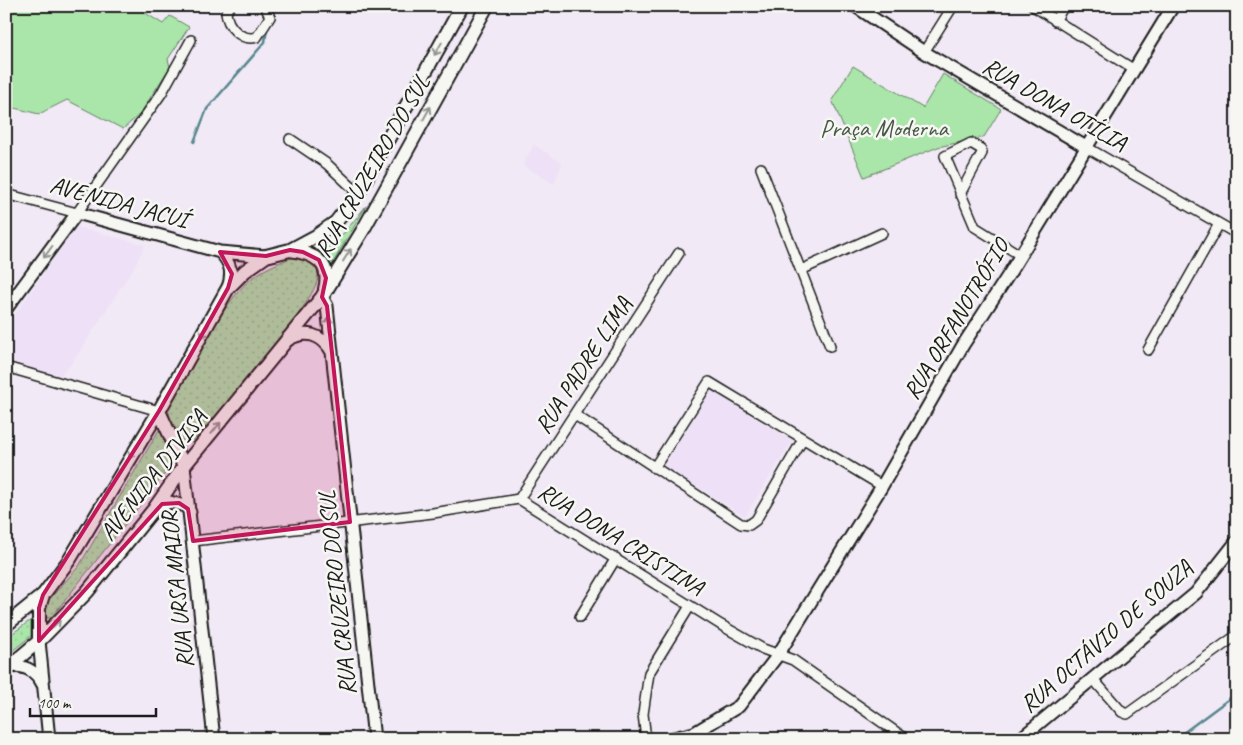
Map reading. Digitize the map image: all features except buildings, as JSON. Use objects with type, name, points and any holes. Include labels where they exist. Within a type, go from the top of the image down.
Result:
[{"type":"main road","name":"RUA CRUZEIRO DO SUL","points":[[290,250],[316,236],[336,222],[358,193],[462,6]]},
{"type":"main road","name":"RUA CRUZEIRO DO SUL","points":[[322,296],[363,230],[487,6]]},
{"type":"main road","points":[[290,250],[312,254],[319,260],[326,278],[322,296]]},
{"type":"main road","name":"AVENIDA DIVISA","points":[[6,625],[43,595],[70,559],[159,411],[228,288],[245,271],[266,256],[290,250]]},
{"type":"main road","name":"AVENIDA DIVISA","points":[[7,668],[39,641],[87,592],[154,509],[184,466],[322,296]]},
{"type":"main road","points":[[159,411],[184,466]]},
{"type":"main road","points":[[39,641],[39,608],[43,595]]},
{"type":"street","points":[[230,6],[226,12],[230,26],[245,38],[252,39],[256,38],[270,17],[265,6]]},
{"type":"street","points":[[924,52],[953,6]]},
{"type":"street","points":[[1034,6],[1133,69]]},
{"type":"street","points":[[1055,20],[1064,6]]},
{"type":"street","name":"RUA ORFANOTRÓFIO","points":[[669,739],[694,733],[739,706],[778,655],[882,486],[963,345],[1173,6]]},
{"type":"street","name":"RUA DONA OTÍLIA","points":[[859,7],[924,52],[1237,234]]},
{"type":"street","points":[[6,309],[161,94],[191,40]]},
{"type":"street","points":[[290,139],[327,164],[358,193]]},
{"type":"street","points":[[960,194],[982,153],[981,149],[971,143],[945,156],[960,194],[975,226],[1020,254]]},
{"type":"street","points":[[761,168],[830,346]]},
{"type":"street","name":"AVENIDA JACUÍ","points":[[6,194],[220,252],[266,256]]},
{"type":"street","points":[[1148,350],[1219,224]]},
{"type":"street","points":[[801,270],[882,234]]},
{"type":"street","points":[[220,252],[227,259],[232,274],[228,288]]},
{"type":"street","name":"RUA PADRE LIMA","points":[[519,499],[679,253]]},
{"type":"street","name":"RUA CRUZEIRO DO SUL","points":[[322,296],[327,306],[374,739]]},
{"type":"street","points":[[288,340],[296,335],[314,335],[322,339],[332,353]]},
{"type":"street","points":[[6,367],[159,411]]},
{"type":"street","points":[[654,468],[709,382],[882,486]]},
{"type":"street","points":[[575,415],[741,524],[749,525],[756,520],[803,439]]},
{"type":"street","name":"RUA URSA MAIOR","points":[[184,466],[214,739]]},
{"type":"street","name":"RUA DONA CRISTINA","points":[[192,541],[433,513],[519,499],[690,606],[763,649],[793,660],[906,739]]},
{"type":"street","points":[[154,509],[170,502],[185,506],[190,512]]},
{"type":"street","name":"RUA OCTÁVIO DE SOUZA","points":[[1020,739],[1196,593],[1237,541]]},
{"type":"street","points":[[580,617],[616,558]]},
{"type":"street","points":[[646,739],[643,714],[649,673],[690,606]]},
{"type":"street","points":[[1094,679],[1122,712],[1127,714],[1237,635]]},
{"type":"street","points":[[39,641],[49,739]]},
{"type":"street","points":[[7,668],[13,666],[26,668],[41,680],[44,689]]},
{"type":"highlighted area","points":[[290,250],[303,252],[319,260],[326,278],[322,297],[327,306],[350,522],[193,541],[188,509],[179,503],[162,504],[39,641],[39,608],[43,595],[159,411],[228,288],[232,274],[220,252],[266,256]]},
{"type":"shaded area","points":[[534,145],[562,163],[554,184],[523,165]]},
{"type":"shaded area","points":[[76,227],[145,245],[135,265],[72,363],[58,377],[6,360],[6,328]]},
{"type":"shaded area","points":[[711,391],[792,441],[745,516],[664,466]]},
{"type":"green space","points":[[6,6],[134,6],[163,24],[170,16],[189,27],[168,59],[170,67],[140,114],[123,129],[67,100],[39,114],[6,106]]},
{"type":"green space","name":"Praça Moderna","points":[[853,66],[923,108],[943,74],[1001,109],[984,137],[938,147],[864,177],[832,100]]},
{"type":"green space","points":[[366,206],[330,268],[316,252],[344,233]]},
{"type":"green space","points":[[297,256],[308,261],[316,268],[318,276],[314,289],[302,309],[264,359],[193,442],[187,444],[179,437],[173,427],[168,406],[207,338],[229,303],[252,278],[274,265]]},
{"type":"green space","points":[[159,430],[162,432],[171,466],[51,618],[47,618],[44,616],[47,602],[79,566]]},
{"type":"green space","points":[[31,620],[31,636],[6,656],[6,638]]},
{"type":"waterway","points":[[194,142],[207,109],[265,42],[267,28]]},
{"type":"waterway","points":[[1175,739],[1237,693]]}]
